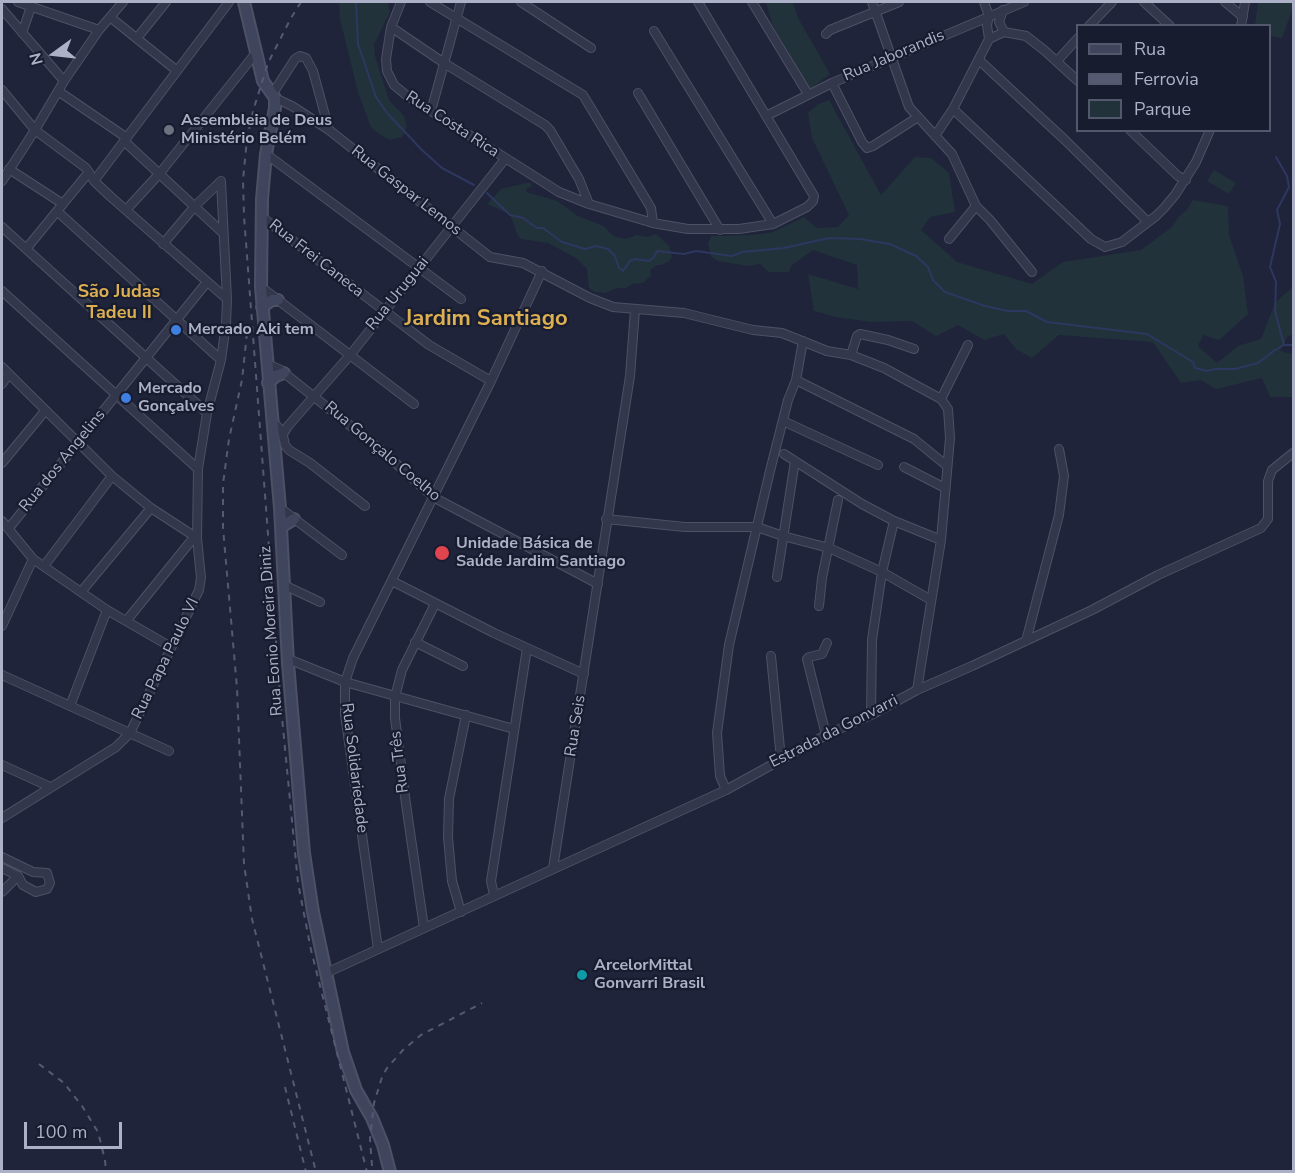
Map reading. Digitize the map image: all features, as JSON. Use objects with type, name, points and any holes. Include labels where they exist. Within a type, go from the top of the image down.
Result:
[{"type":"main road","points":[[244,2],[263,81],[274,95]]},
{"type":"main road","name":"Rua Eonio Moreira Diniz","points":[[274,95],[275,108],[266,154],[261,287],[272,421],[282,450],[280,508],[288,659],[304,853],[313,912],[350,1074],[375,1124],[390,1172]]},
{"type":"main road","points":[[262,307],[278,300]]},
{"type":"main road","points":[[268,383],[284,373]]},
{"type":"main road","points":[[281,526],[294,519]]},
{"type":"street","points":[[18,2],[99,30]]},
{"type":"street","points":[[2,180],[35,130],[63,81],[99,30],[123,2]]},
{"type":"street","points":[[137,38],[166,2]]},
{"type":"street","points":[[94,182],[229,2]]},
{"type":"street","name":"Rua Costa Rica","points":[[401,2],[391,27],[386,59],[389,77],[399,90],[559,192],[590,204],[653,223],[688,229],[720,230],[773,224],[807,207],[813,201],[814,196],[766,116]]},
{"type":"street","points":[[430,2],[577,90],[588,102],[651,208],[653,223]]},
{"type":"street","points":[[431,111],[461,2]]},
{"type":"street","points":[[521,2],[591,48]]},
{"type":"street","points":[[698,2],[766,116]]},
{"type":"street","points":[[752,2],[808,94]]},
{"type":"street","points":[[872,2],[907,103],[952,154],[976,206],[1032,272]]},
{"type":"street","points":[[826,34],[830,30],[899,2]]},
{"type":"street","points":[[935,136],[989,39],[987,25],[989,16],[984,2]]},
{"type":"street","name":"Rua Jaborandis","points":[[766,116],[832,83],[1024,2]]},
{"type":"street","points":[[1092,24],[1112,2]]},
{"type":"street","points":[[1144,2],[1168,24]]},
{"type":"street","points":[[1225,2],[1242,21]]},
{"type":"street","points":[[1242,21],[1245,2]]},
{"type":"street","points":[[22,33],[31,7]]},
{"type":"street","points":[[2,9],[63,81]]},
{"type":"street","points":[[1003,10],[999,22],[1004,32]]},
{"type":"street","points":[[110,17],[176,70]]},
{"type":"street","points":[[391,27],[550,130],[579,179],[590,204]]},
{"type":"street","points":[[654,31],[773,224]]},
{"type":"street","points":[[989,39],[1004,32],[1026,36],[1076,80]]},
{"type":"street","points":[[1057,61],[1076,39]]},
{"type":"street","points":[[126,210],[160,173],[255,54]]},
{"type":"street","points":[[274,95],[295,59],[300,56],[306,58],[313,70],[329,130]]},
{"type":"street","points":[[979,60],[1148,222]]},
{"type":"street","points":[[832,83],[862,142],[867,147],[873,146],[918,117]]},
{"type":"street","points":[[2,90],[35,130],[89,172],[94,182],[227,299]]},
{"type":"street","points":[[58,91],[126,139],[223,233]]},
{"type":"street","points":[[638,93],[720,230]]},
{"type":"street","name":"Rua Gaspar Lemos","points":[[274,95],[329,130],[490,257],[523,263],[613,307],[684,313],[753,330],[782,333],[827,351],[851,355],[908,379],[941,399]]},
{"type":"street","points":[[952,109],[1098,244],[1105,247],[1122,242],[1164,208],[1197,162],[1209,132]]},
{"type":"street","points":[[1132,132],[1178,176],[1186,180]]},
{"type":"street","points":[[266,154],[461,299]]},
{"type":"street","name":"Rua Uruguai","points":[[284,430],[351,354],[505,159]]},
{"type":"street","points":[[9,169],[63,204]]},
{"type":"street","points":[[27,249],[89,172]]},
{"type":"street","name":"Rua Papa Paulo VI","points":[[2,818],[116,747],[130,733],[199,590],[201,578],[196,537],[198,469],[207,413],[221,360],[227,299],[220,181],[195,206]]},
{"type":"street","points":[[163,244],[195,206]]},
{"type":"street","points":[[949,239],[976,206]]},
{"type":"street","points":[[58,212],[221,360]]},
{"type":"street","name":"Rua Frei Caneca","points":[[262,217],[429,345],[491,381]]},
{"type":"street","points":[[2,227],[207,413]]},
{"type":"street","name":"Rua Solidariedade","points":[[378,949],[345,714],[345,682],[353,658],[491,381],[542,272]]},
{"type":"street","name":"Rua dos Angelins","points":[[9,528],[207,282]]},
{"type":"street","points":[[261,287],[414,404]]},
{"type":"street","points":[[2,291],[198,469]]},
{"type":"street","name":"Rua Seis","points":[[553,868],[630,376],[635,310]]},
{"type":"street","points":[[851,355],[859,334],[888,340],[914,349]]},
{"type":"street","points":[[726,790],[720,776],[718,722],[729,645],[783,421],[796,380],[803,341]]},
{"type":"street","points":[[917,690],[941,540],[950,416],[941,399],[968,345]]},
{"type":"street","name":"Rua Gonçalo Coelho","points":[[267,364],[284,373],[315,396],[400,465],[433,497],[598,584]]},
{"type":"street","points":[[2,367],[112,476],[151,508],[196,537],[127,620]]},
{"type":"street","points":[[2,384],[9,374]]},
{"type":"street","points":[[796,380],[914,439],[947,466]]},
{"type":"street","points":[[2,463],[45,411]]},
{"type":"street","points":[[272,421],[284,430],[282,450],[310,463],[365,506]]},
{"type":"street","points":[[783,421],[878,465]]},
{"type":"street","points":[[1026,641],[1059,515],[1064,476],[1059,449]]},
{"type":"street","name":"Estrada da Gonvarri","points":[[326,973],[726,790],[826,735],[917,690],[1092,610],[1158,575],[1261,528],[1268,519],[1268,481],[1272,471],[1293,453]]},
{"type":"street","points":[[784,454],[862,504],[894,521],[941,540]]},
{"type":"street","points":[[777,577],[795,461]]},
{"type":"street","points":[[904,467],[945,488]]},
{"type":"street","points":[[44,566],[112,476]]},
{"type":"street","points":[[819,606],[822,578],[838,500]]},
{"type":"street","points":[[81,592],[151,508]]},
{"type":"street","points":[[280,508],[342,555]]},
{"type":"street","points":[[606,519],[685,527],[757,527],[829,548],[882,572],[931,600]]},
{"type":"street","points":[[2,521],[33,559],[107,610],[171,647]]},
{"type":"street","points":[[870,715],[872,640],[882,572],[894,521]]},
{"type":"street","points":[[2,626],[33,559]]},
{"type":"street","points":[[392,581],[435,604],[584,674]]},
{"type":"street","points":[[284,585],[320,602]]},
{"type":"street","name":"Rua Três","points":[[424,928],[395,718],[395,697],[402,670],[435,604]]},
{"type":"street","points":[[70,706],[107,610]]},
{"type":"street","points":[[415,642],[463,666]]},
{"type":"street","points":[[826,735],[807,659],[822,654],[827,643]]},
{"type":"street","points":[[494,895],[490,881],[527,648]]},
{"type":"street","points":[[771,656],[781,759]]},
{"type":"street","points":[[288,659],[345,682],[514,729]]},
{"type":"street","points":[[2,675],[169,751]]},
{"type":"street","points":[[461,912],[452,881],[449,799],[466,715]]},
{"type":"street","points":[[2,765],[50,787]]},
{"type":"street","points":[[2,857],[33,872],[47,873],[50,883],[47,889],[36,892],[24,885],[18,876],[2,868]]},
{"type":"street","points":[[2,891],[18,876]]},
{"type":"green space","points":[[339,2],[388,2],[390,12],[374,44],[375,56],[389,100],[404,116],[407,127],[402,137],[390,140],[371,127],[358,92],[340,19]]},
{"type":"green space","points":[[766,2],[793,2],[798,18],[830,74],[810,89],[772,24]]},
{"type":"green space","points":[[1258,2],[1293,2],[1282,38],[1271,36],[1271,24],[1255,24]]},
{"type":"green space","points":[[829,100],[881,195],[915,157],[931,158],[949,173],[955,212],[930,217],[921,230],[957,262],[1032,284],[1063,262],[1141,250],[1172,227],[1193,200],[1228,206],[1229,235],[1243,276],[1248,314],[1219,340],[1203,335],[1198,346],[1217,363],[1238,346],[1261,339],[1275,303],[1293,287],[1293,334],[1287,337],[1280,351],[1293,354],[1293,397],[1270,397],[1262,378],[1216,389],[1201,380],[1181,383],[1153,342],[1059,335],[1032,358],[1016,349],[1004,334],[984,340],[958,325],[936,336],[912,321],[871,322],[814,311],[808,274],[858,289],[857,265],[813,250],[791,266],[789,272],[769,272],[760,264],[748,266],[718,261],[711,257],[708,244],[711,236],[773,232],[804,217],[817,228],[838,227],[849,215],[812,138],[808,113],[818,104]]},
{"type":"green space","points":[[1214,170],[1236,183],[1229,194],[1207,181]]},
{"type":"green space","points":[[526,183],[532,186],[526,189],[526,192],[557,201],[578,216],[603,226],[615,237],[626,239],[637,235],[647,237],[656,234],[669,246],[672,257],[669,261],[650,270],[651,275],[643,283],[632,284],[626,288],[617,288],[605,293],[595,292],[589,288],[587,269],[576,258],[548,243],[521,239],[510,214],[487,204],[501,189]]},
{"type":"waterway","points":[[356,2],[358,44],[376,97],[387,113],[442,168],[474,185]]},
{"type":"waterway","points":[[1276,157],[1287,176],[1289,187],[1277,210],[1280,224],[1270,267],[1276,282],[1275,311],[1284,345],[1294,345]]},
{"type":"waterway","points":[[487,193],[510,215],[523,218],[537,228],[543,228],[562,242],[585,249],[596,246],[608,249],[615,256],[619,268],[623,271],[630,261],[635,259],[649,261],[657,251],[684,254],[696,251],[732,256],[742,252],[784,248],[829,238],[860,239],[890,244],[916,256],[928,267],[933,280],[945,292],[985,306],[1008,311],[1026,311],[1047,322],[1147,334],[1193,362],[1195,368],[1207,371],[1235,369],[1258,363],[1284,345]]},
{"type":"railway","points":[[301,2],[268,63],[253,111],[247,139],[243,180],[244,216],[281,707],[298,883],[311,950],[367,1172]]},
{"type":"railway","points":[[247,333],[242,380],[229,439],[223,484],[223,528],[237,688],[244,864],[252,919],[316,1172]]},
{"type":"railway","points":[[372,1166],[370,1139],[374,1103],[387,1068],[421,1035],[482,1003]]},
{"type":"railway","points":[[39,1064],[64,1083],[82,1106],[98,1132],[106,1172]]},
{"type":"railway","points":[[285,1087],[306,1172]]},
{"type":"place","name":"Assembleia de Deus Ministério Belém","points":[[169,130]]},
{"type":"place","name":"Mercado Aki tem","points":[[176,330]]},
{"type":"place","name":"Mercado Gonçalves","points":[[126,398]]},
{"type":"place","name":"Unidade Básica de Saúde Jardim Santiago","points":[[442,553]]},
{"type":"place","name":"ArcelorMittal Gonvarri Brasil","points":[[582,975]]},
{"type":"district","name":"São Judas Tadeu II","points":[[119,303]]},
{"type":"district","name":"Jardim Santiago","points":[[486,320]]}]
